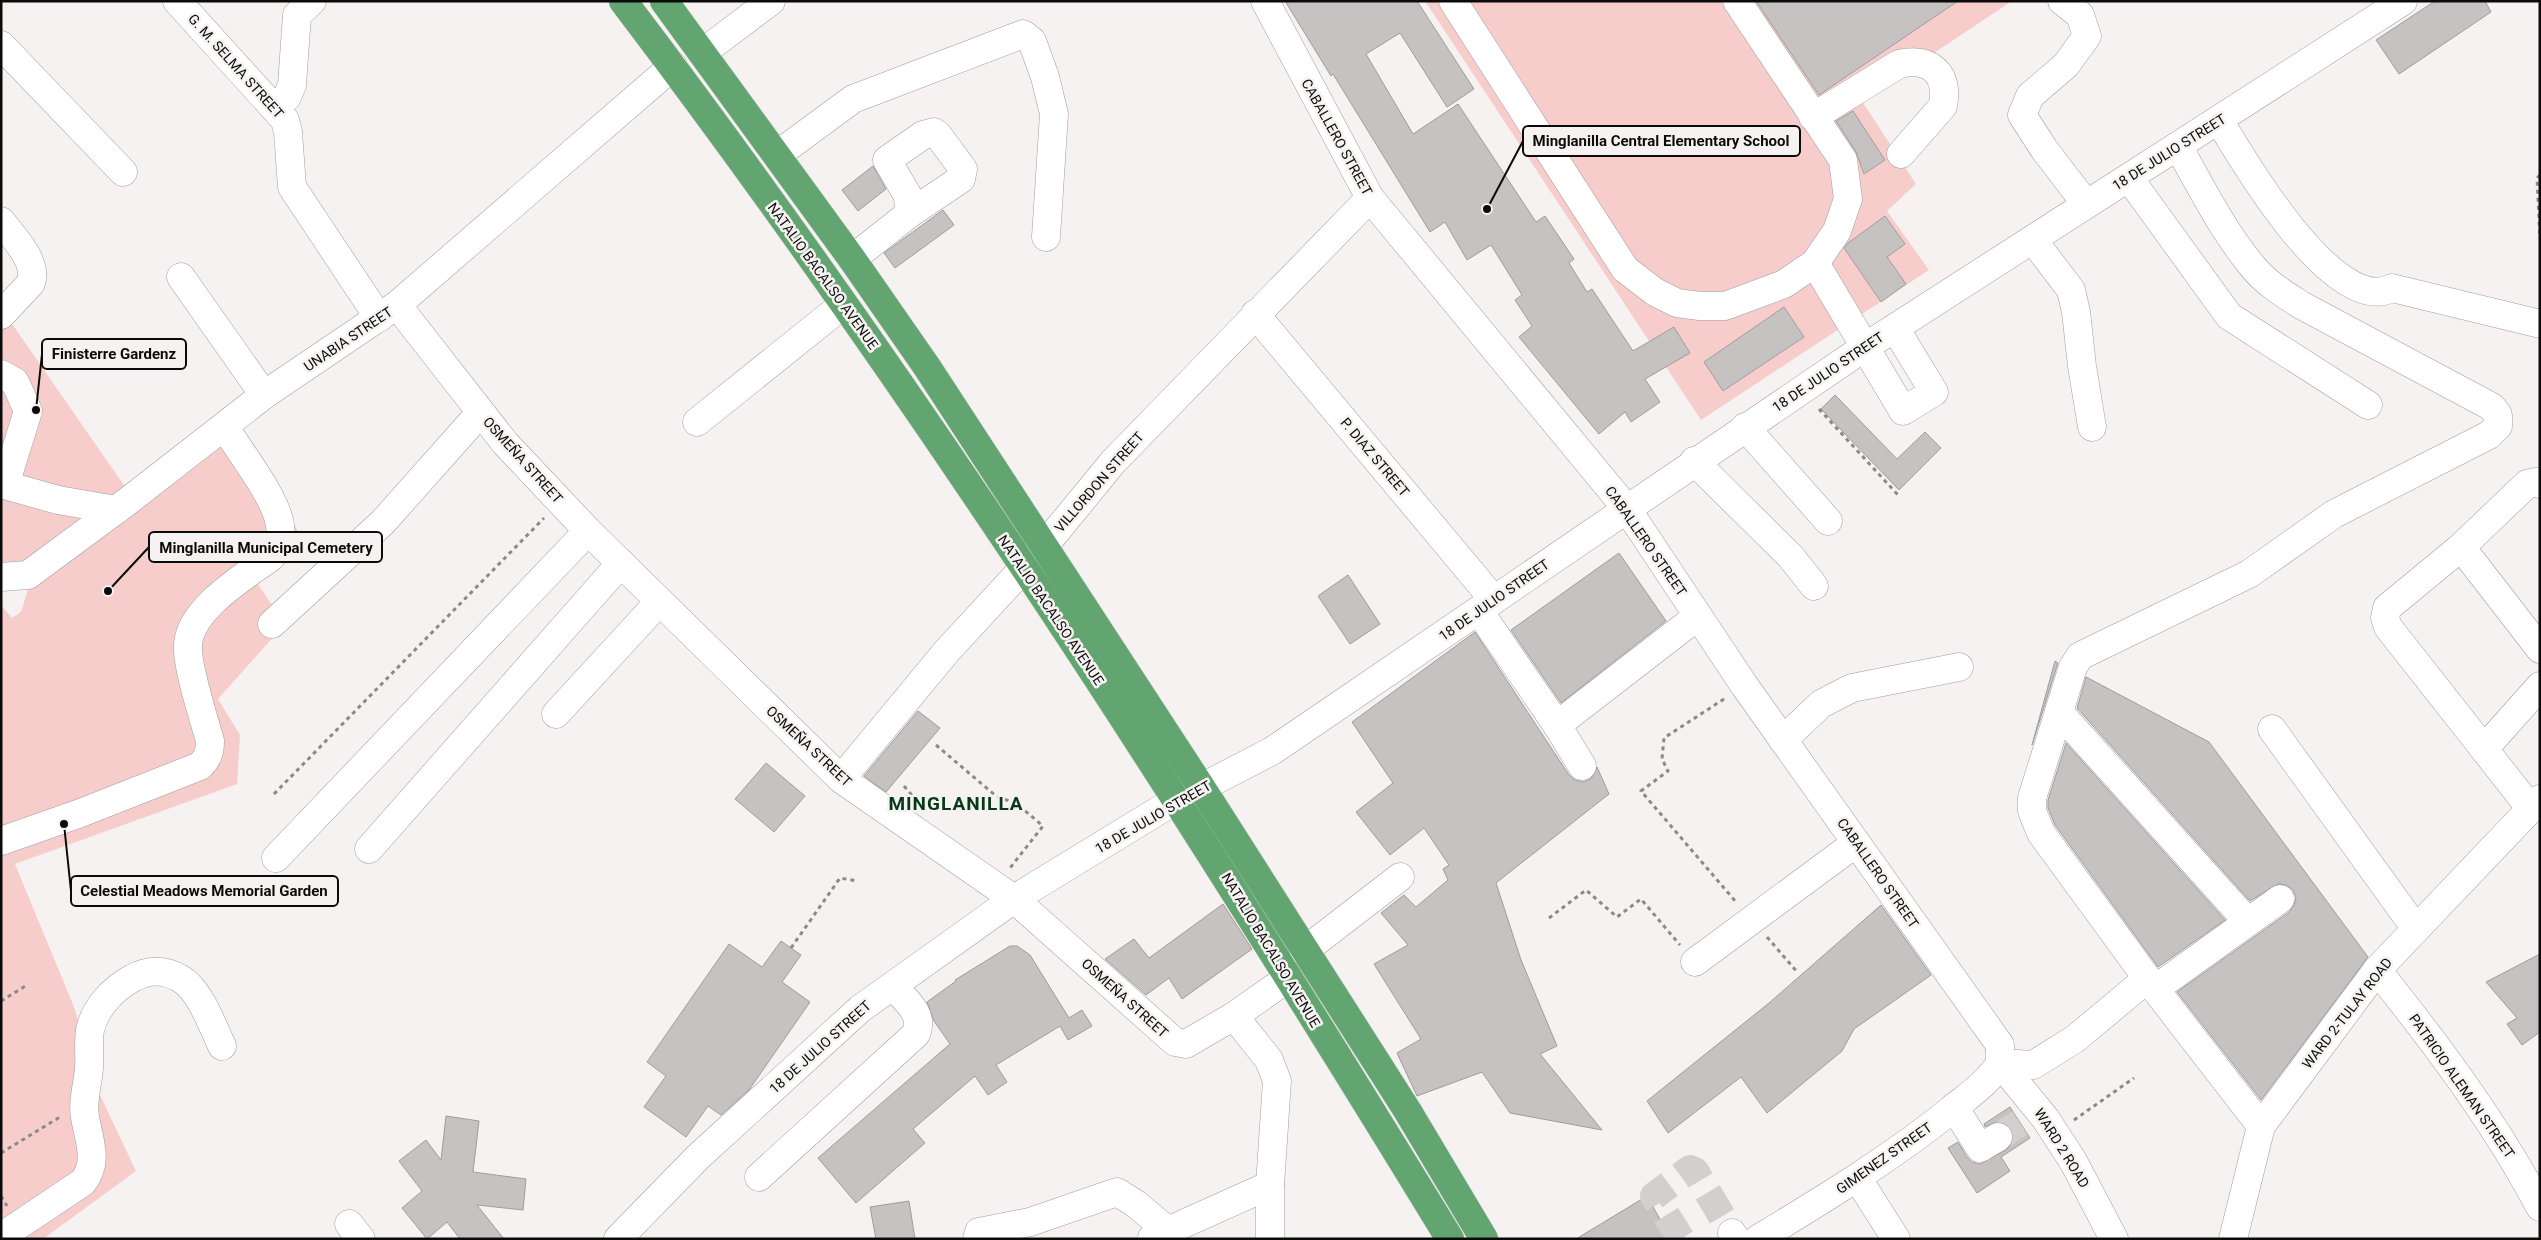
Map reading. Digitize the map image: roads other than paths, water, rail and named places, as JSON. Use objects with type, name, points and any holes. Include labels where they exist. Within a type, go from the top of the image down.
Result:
[{"type":"highway","name":"NATALIO BACALSO AVENUE","points":[[623,1],[672,66],[912,400],[1178,800],[1450,1239]]},
{"type":"highway","name":"NATALIO BACALSO AVENUE","points":[[664,1],[852,258],[928,367],[1201,787],[1406,1110],[1484,1239]]},
{"type":"street","name":"G. M. SELMA STREET","points":[[177,1],[285,120],[288,132],[292,187],[388,312]]},
{"type":"street","points":[[273,107],[287,97],[292,85],[297,14],[312,1]]},
{"type":"street","points":[[702,52],[771,1]]},
{"type":"street","name":"CABALLERO STREET","points":[[1265,1],[1370,198],[1627,509],[1751,695],[1789,733],[1856,844],[2000,1045],[2000,1063]]},
{"type":"street","points":[[1453,1],[1626,269],[1655,292],[1677,303],[1700,306],[1725,306],[1784,284],[1815,263],[1837,231],[1848,199],[1843,160],[1813,118],[1737,1]]},
{"type":"street","points":[[2062,1],[2080,15],[2087,36],[2066,65],[2030,96],[2022,115],[2044,149],[2086,204]]},
{"type":"street","name":"18 DE JULIO STREET","points":[[618,1239],[713,1144],[860,1009],[1014,899],[1178,800],[1272,751],[1486,606],[1694,461],[1865,347],[2404,1]]},
{"type":"street","points":[[777,155],[853,99],[1023,34],[1032,41],[1046,77],[1054,114],[1046,237]]},
{"type":"street","points":[[1,45],[123,172]]},
{"type":"street","points":[[1813,118],[1899,64],[1915,60],[1928,65],[1938,73],[1944,83],[1944,106],[1901,154]]},
{"type":"street","name":"UNABIA STREET","points":[[1,577],[28,575],[225,427],[264,395],[388,312],[672,66]]},
{"type":"street","points":[[2220,120],[2292,231],[2339,277],[2352,286],[2378,292],[2392,288],[2540,324]]},
{"type":"street","points":[[2178,146],[2238,246],[2254,268],[2274,287],[2301,305],[2492,407],[2498,415],[2498,426],[2489,435],[2334,514],[2248,574],[2080,656],[2066,684],[2032,798],[2035,821],[2041,833],[2146,989],[2261,1126]]},
{"type":"street","points":[[2129,178],[2229,316],[2368,405]]},
{"type":"street","name":"VILLORDON STREET","points":[[841,779],[947,651],[1045,545],[1113,462],[1370,198]]},
{"type":"street","points":[[852,258],[909,214]]},
{"type":"street","points":[[1,221],[26,256],[33,277],[32,284],[1,315]]},
{"type":"street","points":[[2033,240],[2070,290],[2076,312],[2092,427]]},
{"type":"street","points":[[1815,263],[1903,410],[1934,392],[1895,328]]},
{"type":"street","points":[[181,277],[264,395]]},
{"type":"street","points":[[697,422],[844,304]]},
{"type":"street","name":"OSMEÑA STREET","points":[[388,312],[480,413],[504,443],[588,531],[841,779],[1014,899],[1178,1045],[1186,1044],[1234,1016],[1288,978]]},
{"type":"street","name":"P. DIAZ STREET","points":[[1255,314],[1486,606],[1582,766]]},
{"type":"street","points":[[1,374],[15,382],[28,411],[3,485],[58,500],[116,510]]},
{"type":"street","points":[[272,624],[383,522],[480,413]]},
{"type":"street","points":[[1,841],[78,814],[200,766],[207,759],[210,742],[188,653],[191,631],[213,600],[271,558],[277,550],[281,527],[273,504],[225,427]]},
{"type":"street","points":[[1745,427],[1828,521]]},
{"type":"street","points":[[1694,461],[1791,557],[1814,586]]},
{"type":"street","points":[[2535,804],[2484,749],[2388,627],[2385,618],[2387,608],[2461,547],[2527,484],[2536,482],[2540,484]]},
{"type":"street","points":[[276,858],[588,531]]},
{"type":"street","points":[[2461,547],[2540,649]]},
{"type":"street","points":[[369,849],[621,563]]},
{"type":"street","points":[[556,714],[659,602]]},
{"type":"street","points":[[1557,725],[1698,616]]},
{"type":"street","points":[[1789,733],[1827,700],[1852,688],[1959,667]]},
{"type":"street","points":[[2484,749],[2540,686]]},
{"type":"street","points":[[2059,712],[2248,922]]},
{"type":"street","points":[[2272,729],[2416,929]]},
{"type":"street","name":"WARD 2-TULAY ROAD","points":[[2232,1239],[2261,1126],[2377,970],[2535,804]]},
{"type":"street","points":[[1696,962],[1856,844]]},
{"type":"street","points":[[1304,951],[1400,877]]},
{"type":"street","points":[[2000,1063],[2033,1065],[2075,1039],[2280,899]]},
{"type":"street","points":[[1,1238],[83,1182],[92,1172],[92,1159],[84,1104],[90,1053],[90,1032],[99,1007],[117,988],[133,978],[149,972],[163,970],[173,974],[188,983],[208,1015],[222,1046]]},
{"type":"street","name":"PATRICIO ALEMAN STREET","points":[[2377,970],[2434,1042],[2523,1174],[2540,1207]]},
{"type":"street","points":[[759,1177],[916,1034],[919,1021],[916,1014],[893,986]]},
{"type":"street","points":[[1234,1016],[1269,1060],[1277,1081],[1270,1185],[1270,1239]]},
{"type":"street","name":"GIMENEZ STREET","points":[[1742,1237],[1858,1179],[1992,1077],[2000,1063]]},
{"type":"street","name":"WARD 2 ROAD","points":[[2000,1063],[2019,1123],[2054,1133],[2073,1161],[2114,1239]]},
{"type":"street","points":[[1954,1107],[1980,1148],[2019,1123]]},
{"type":"street","points":[[1858,1179],[1896,1239]]},
{"type":"street","points":[[977,1239],[979,1232],[1030,1222],[1117,1192],[1136,1204],[1159,1234],[1270,1185]]},
{"type":"tunnel","points":[[1998,1137],[2020,1123]]},
{"type":"tunnel","points":[[1681,1239],[1654,1196],[1690,1169],[1695,1171],[1732,1233]]},
{"type":"place","name":"Minglanilla Central Elementary School","points":[[1487,209]]},
{"type":"place","name":"Finisterre Gardenz","points":[[36,410]]},
{"type":"place","name":"Minglanilla Municipal Cemetery","points":[[108,591]]},
{"type":"place","name":"Celestial Meadows Memorial Garden","points":[[64,824]]},
{"type":"district","name":"MINGLANILLA","points":[[956,803]]}]
